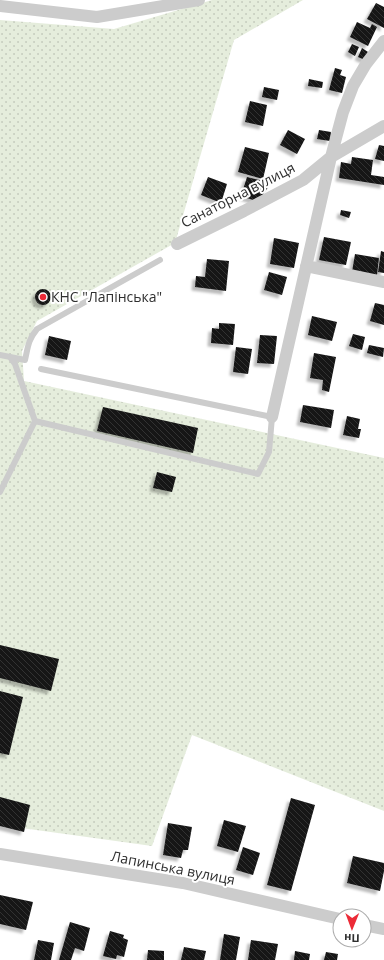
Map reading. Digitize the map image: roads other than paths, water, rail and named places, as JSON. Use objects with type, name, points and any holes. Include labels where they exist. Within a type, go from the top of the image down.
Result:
[{"type":"street","points":[[0,6],[97,17],[199,0]]},
{"type":"street","points":[[272,416],[331,157],[343,112],[353,86],[366,64],[384,41]]},
{"type":"street","name":"Санаторна вулиця","points":[[177,244],[303,180],[331,157],[384,126]]},
{"type":"street","points":[[306,266],[384,282]]},
{"type":"street","name":"Лапинська вулиця","points":[[0,854],[183,883],[332,917]]},
{"type":"street","points":[[372,927],[384,929]]},
{"type":"lane","points":[[0,355],[25,360],[31,337],[37,329],[160,260]]},
{"type":"lane","points":[[0,492],[35,421],[15,364],[10,357]]},
{"type":"lane","points":[[35,421],[258,474],[269,452],[272,416],[41,369]]},
{"type":"place","name":"КНС \"Лапінська\"","points":[[43,297]]}]
